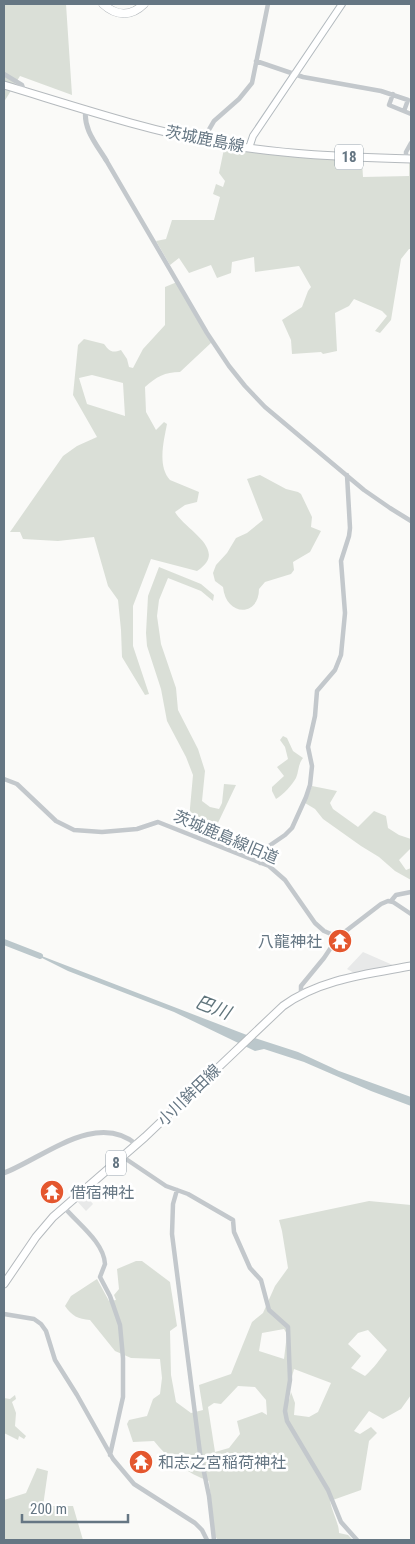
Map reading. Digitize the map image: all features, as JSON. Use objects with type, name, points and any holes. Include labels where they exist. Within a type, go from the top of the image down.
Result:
[{"type":"highway","points":[[103,4],[110,10],[122,14],[135,12],[144,4]]},
{"type":"main road","points":[[249,148],[253,136],[342,4]]},
{"type":"main road","name":"茨城鹿島線","points":[[4,85],[86,110],[202,140],[249,148],[319,156],[409,159]]},
{"type":"main road","name":"小川鉾田線","points":[[4,1284],[42,1229],[64,1207],[137,1145],[276,1010],[301,994],[341,980],[411,966]]},
{"type":"street","points":[[202,140],[214,120],[239,99],[252,84],[268,4]]},
{"type":"street","points":[[256,61],[294,75],[393,94],[408,100],[404,111]]},
{"type":"street","points":[[4,74],[20,84],[24,91]]},
{"type":"street","points":[[393,94],[389,105],[411,114]]},
{"type":"street","points":[[86,110],[84,119],[86,126],[208,333],[239,379],[264,407],[381,503],[411,521]]},
{"type":"street","points":[[409,159],[406,152],[411,143]]},
{"type":"street","points":[[260,863],[266,848],[292,828],[306,796],[312,773],[308,751],[315,716],[317,691],[335,670],[341,656],[345,613],[341,561],[350,528],[347,475]]},
{"type":"street","name":"茨城鹿島線旧道","points":[[4,778],[24,790],[56,821],[74,830],[102,832],[137,829],[158,822],[275,870],[318,926],[338,936]]},
{"type":"street","points":[[301,994],[301,986],[324,958],[338,936],[380,905],[391,901],[396,895],[411,892]]},
{"type":"street","points":[[391,901],[411,914]]},
{"type":"street","points":[[4,1172],[89,1133],[106,1132],[118,1134],[137,1145]]},
{"type":"street","points":[[123,1157],[158,1181],[194,1197],[234,1220],[234,1232],[250,1268],[261,1280],[269,1310],[288,1327],[290,1380],[285,1411],[287,1421],[328,1490],[338,1517],[357,1540]]},
{"type":"street","points":[[177,1190],[173,1204],[172,1234],[200,1453],[209,1496],[214,1540]]},
{"type":"street","points":[[64,1207],[91,1236],[101,1252],[105,1264],[100,1277],[110,1296],[120,1325],[124,1381],[123,1397],[110,1455]]},
{"type":"street","points":[[4,1314],[34,1319],[41,1324],[46,1331],[55,1360],[77,1395],[110,1455],[134,1484],[195,1522],[207,1540]]},
{"type":"shaded area","points":[[4,4],[66,4],[72,95],[20,76],[4,102]]},
{"type":"shaded area","points":[[224,149],[362,161],[363,177],[409,176],[409,162],[411,162],[411,249],[401,259],[391,320],[380,333],[375,331],[387,316],[382,311],[354,299],[349,306],[335,313],[337,351],[323,354],[321,352],[292,354],[291,340],[282,320],[302,307],[311,287],[299,266],[255,272],[254,257],[232,262],[231,273],[217,278],[211,265],[189,273],[179,258],[170,265],[156,241],[166,239],[172,220],[214,220],[220,197],[213,194],[216,184],[223,187],[225,181],[219,173]]},
{"type":"shaded area","points":[[177,282],[212,342],[180,372],[161,376],[145,387],[146,412],[156,430],[164,422],[167,424],[162,453],[166,474],[170,480],[199,492],[197,502],[185,505],[175,512],[202,540],[209,555],[206,563],[197,571],[151,559],[133,606],[133,646],[149,694],[145,695],[122,657],[118,600],[108,586],[94,537],[58,541],[23,539],[20,532],[10,532],[63,456],[77,446],[97,437],[73,395],[78,345],[84,339],[104,344],[111,351],[121,350],[127,359],[129,367],[133,368],[143,349],[165,325],[165,287]],"holes":[[[92,375],[123,383],[125,416],[87,404],[79,378]]]},
{"type":"shaded area","points":[[260,475],[286,489],[301,494],[312,517],[311,527],[321,531],[310,552],[293,562],[294,570],[291,574],[265,582],[259,589],[258,598],[254,605],[242,610],[230,604],[225,597],[223,587],[215,581],[213,573],[216,565],[227,553],[236,538],[247,533],[263,520],[247,479]]},
{"type":"shaded area","points":[[159,567],[201,584],[214,595],[213,601],[201,591],[168,578],[159,600],[157,616],[161,644],[176,688],[178,710],[198,749],[205,771],[202,801],[210,807],[219,809],[222,803],[224,784],[236,785],[216,827],[201,826],[189,819],[193,775],[186,757],[167,721],[161,689],[147,646],[148,596]]},
{"type":"shaded area","points":[[283,736],[287,738],[293,751],[303,758],[294,781],[276,799],[272,787],[284,776],[277,767],[288,759],[285,747],[280,740]]},
{"type":"shaded area","points":[[312,786],[337,791],[330,803],[333,809],[358,827],[374,811],[386,816],[388,828],[399,835],[411,839],[411,848],[399,860],[406,870],[411,868],[411,880],[395,871],[379,857],[323,819],[315,809],[305,803]]},
{"type":"shaded area","points":[[26,950],[252,1037],[298,1052],[339,1071],[411,1097],[411,1106],[304,1062],[264,1049],[255,1051],[174,1012],[68,971]]},
{"type":"shaded area","points":[[363,952],[395,966],[356,974],[347,969]]},
{"type":"shaded area","points":[[84,1193],[93,1204],[86,1211],[76,1200]]},
{"type":"shaded area","points":[[369,1201],[411,1205],[411,1395],[401,1409],[383,1419],[369,1411],[354,1431],[360,1434],[371,1427],[377,1433],[369,1441],[361,1490],[330,1501],[339,1533],[348,1535],[353,1540],[218,1540],[215,1536],[209,1481],[178,1465],[154,1441],[133,1442],[127,1424],[129,1420],[147,1416],[153,1399],[160,1394],[162,1378],[160,1359],[131,1358],[115,1351],[90,1320],[76,1316],[65,1306],[71,1296],[97,1279],[109,1301],[116,1300],[114,1295],[119,1289],[117,1269],[136,1261],[142,1261],[170,1282],[177,1326],[170,1331],[171,1375],[176,1402],[191,1413],[203,1410],[199,1385],[231,1374],[252,1322],[263,1313],[275,1286],[288,1268],[279,1220]],"holes":[[[284,1329],[287,1334],[284,1359],[259,1351],[262,1333]],[[368,1330],[387,1350],[365,1376],[351,1368],[361,1356],[348,1344],[358,1333]],[[294,1369],[331,1383],[318,1412],[309,1417],[294,1415],[295,1403],[291,1392],[289,1400],[286,1399]],[[238,1386],[255,1387],[266,1400],[267,1415],[262,1412],[237,1421],[240,1434],[229,1448],[215,1452],[208,1407],[214,1403],[221,1404]]]},
{"type":"shaded area","points":[[15,1395],[16,1399],[12,1402],[16,1413],[15,1426],[26,1436],[24,1439],[19,1436],[18,1440],[4,1433],[4,1398],[10,1399]]},
{"type":"shaded area","points":[[37,1468],[48,1471],[43,1506],[73,1506],[83,1540],[4,1540],[4,1500],[26,1493]]},
{"type":"waterway","name":"巴川","points":[[4,942],[40,956]]},
{"type":"place","name":"八龍神社","points":[[340,941]]},
{"type":"place","name":"借宿神社","points":[[52,1192]]},
{"type":"place","name":"和志之宮稲荷神社","points":[[141,1462]]}]
